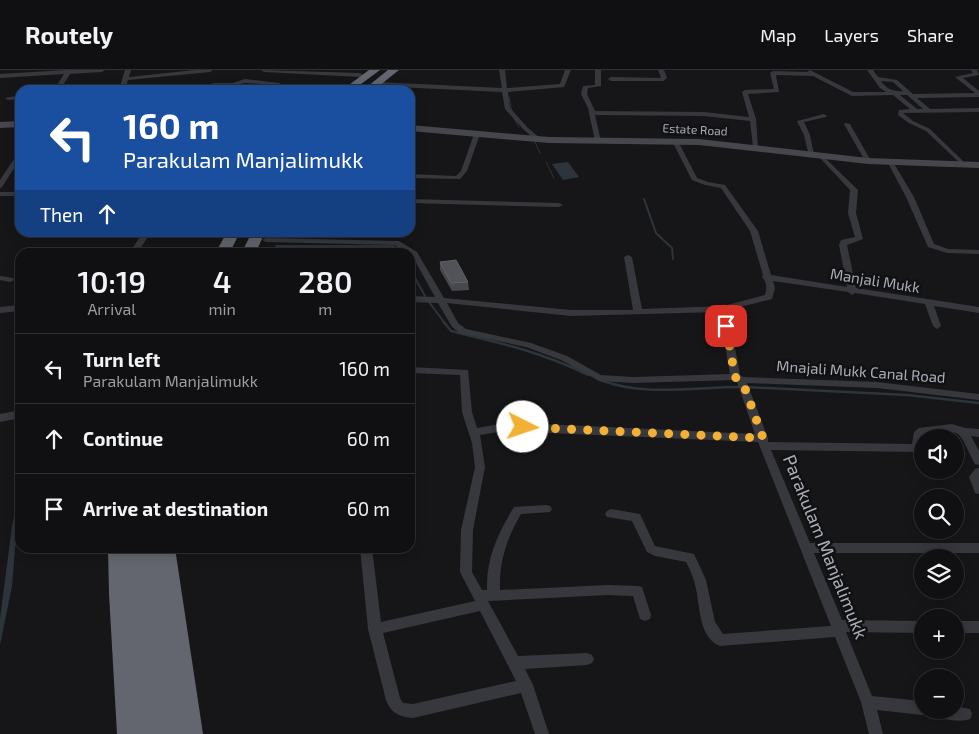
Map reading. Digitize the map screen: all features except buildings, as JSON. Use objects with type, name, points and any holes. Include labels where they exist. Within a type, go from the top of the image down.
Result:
[{"type":"highway","points":[[354,85],[375,70]]},
{"type":"highway","points":[[366,85],[386,70]]},
{"type":"highway","points":[[375,85],[394,70]]},
{"type":"highway","points":[[347,85],[364,72]]},
{"type":"highway","points":[[225,248],[231,237]]},
{"type":"highway","points":[[254,248],[264,239]]},
{"type":"highway","points":[[120,553],[120,594],[130,734]]},
{"type":"highway","points":[[134,553],[147,734]]},
{"type":"highway","points":[[151,553],[169,734]]},
{"type":"highway","points":[[166,553],[190,734]]},
{"type":"street","points":[[9,76],[13,70]]},
{"type":"street","points":[[0,76],[102,70]]},
{"type":"street","points":[[123,85],[128,70]]},
{"type":"street","points":[[125,79],[210,70]]},
{"type":"street","points":[[264,70],[364,72]]},
{"type":"street","points":[[502,70],[507,108],[538,139]]},
{"type":"street","points":[[415,88],[505,90],[562,86],[568,70]]},
{"type":"street","points":[[598,70],[598,86],[584,88],[584,94],[591,108],[598,141]]},
{"type":"street","points":[[611,79],[661,80],[664,78],[661,70]]},
{"type":"street","points":[[807,70],[852,94],[979,95]]},
{"type":"street","points":[[870,70],[882,87],[895,94],[916,111]]},
{"type":"street","points":[[974,70],[977,74],[958,77],[979,95]]},
{"type":"street","points":[[60,85],[69,71]]},
{"type":"street","points":[[756,147],[753,119],[746,92],[777,91],[773,73],[814,74]]},
{"type":"street","points":[[878,79],[896,81],[929,111]]},
{"type":"street","points":[[236,85],[241,82],[278,85]]},
{"type":"street","points":[[958,95],[968,109]]},
{"type":"street","points":[[8,98],[15,97]]},
{"type":"street","points":[[964,165],[928,130],[911,122],[899,112],[979,110]]},
{"type":"street","points":[[592,113],[704,114],[753,119]]},
{"type":"street","points":[[811,155],[807,135],[800,120],[824,116]]},
{"type":"street","points":[[0,125],[15,124]]},
{"type":"street","points":[[847,124],[868,161]]},
{"type":"street","name":"Estate Road","points":[[415,128],[538,139],[675,141],[756,147],[822,157],[891,163],[979,165]]},
{"type":"street","points":[[415,176],[458,178],[464,171],[477,134]]},
{"type":"street","points":[[415,299],[571,313],[723,309],[769,297],[771,288],[766,277],[754,231],[723,186],[707,184],[694,178],[675,141]]},
{"type":"street","points":[[822,157],[854,190],[852,213],[859,236],[858,239],[844,242],[843,245],[852,292]]},
{"type":"street","points":[[0,186],[15,162]]},
{"type":"street","points":[[891,163],[910,197],[931,245],[947,251],[979,252]]},
{"type":"street","points":[[0,194],[15,194]]},
{"type":"street","points":[[415,201],[559,205]]},
{"type":"street","points":[[137,248],[144,237]]},
{"type":"street","name":"Mnajali Mukk Canal Road","points":[[264,239],[396,243],[404,248]]},
{"type":"street","name":"Mnajali Mukk Canal Road","points":[[415,256],[455,326],[463,332],[528,344],[564,358],[599,378],[877,385],[979,397]]},
{"type":"street","points":[[628,257],[638,312]]},
{"type":"street","name":"Manjali Mukk","points":[[766,277],[929,304],[979,310]]},
{"type":"street","points":[[0,278],[10,280]]},
{"type":"street","points":[[929,304],[937,326]]},
{"type":"street","points":[[0,310],[15,308]]},
{"type":"street","name":"Parakulam Manjalimukk","points":[[723,309],[741,383],[772,467],[807,548],[868,702],[876,734]]},
{"type":"street","points":[[415,370],[465,372],[467,412],[477,443],[480,467],[467,530],[466,572],[485,599],[526,685],[542,734]]},
{"type":"street","points":[[0,418],[15,415]]},
{"type":"street","points":[[473,433],[505,427],[523,427],[764,442],[914,448]]},
{"type":"street","points":[[939,429],[952,427],[961,429]]},
{"type":"street","points":[[964,432],[979,433]]},
{"type":"street","points":[[964,432],[979,461]]},
{"type":"street","points":[[979,472],[975,478],[979,490]]},
{"type":"street","points":[[485,599],[494,557],[518,510],[546,509]]},
{"type":"street","points":[[612,514],[636,517],[646,540],[655,552],[690,558],[698,573],[710,625],[714,635],[720,640],[839,629],[914,627]]},
{"type":"street","points":[[807,548],[979,548]]},
{"type":"street","points":[[367,553],[375,629],[396,707],[404,711],[413,711],[526,685]]},
{"type":"street","points":[[375,629],[485,599],[608,590],[638,591],[645,615]]},
{"type":"street","points":[[964,627],[979,627]]},
{"type":"street","points":[[514,662],[587,659]]},
{"type":"street","points":[[868,702],[914,707]]},
{"type":"shaded area","points":[[568,162],[579,177],[563,180],[552,164]]},
{"type":"shaded area","points":[[15,511],[15,549],[12,586],[0,645],[0,619]]},
{"type":"waterway","points":[[509,97],[512,112]]},
{"type":"waterway","points":[[513,117],[519,127]]},
{"type":"waterway","points":[[535,142],[540,153]]},
{"type":"waterway","points":[[546,162],[554,178]]},
{"type":"waterway","points":[[644,199],[656,233],[672,248],[673,259]]},
{"type":"waterway","points":[[276,246],[393,246],[395,248]]},
{"type":"waterway","points":[[415,278],[425,296]]},
{"type":"waterway","points":[[429,302],[444,322]]},
{"type":"waterway","points":[[443,321],[451,331],[537,354],[588,375]]},
{"type":"waterway","points":[[600,380],[617,385],[652,390],[741,387]]},
{"type":"waterway","points":[[746,387],[907,395],[979,403]]},
{"type":"route","points":[[523,427],[763,438],[743,383],[735,377],[726,326]]}]
